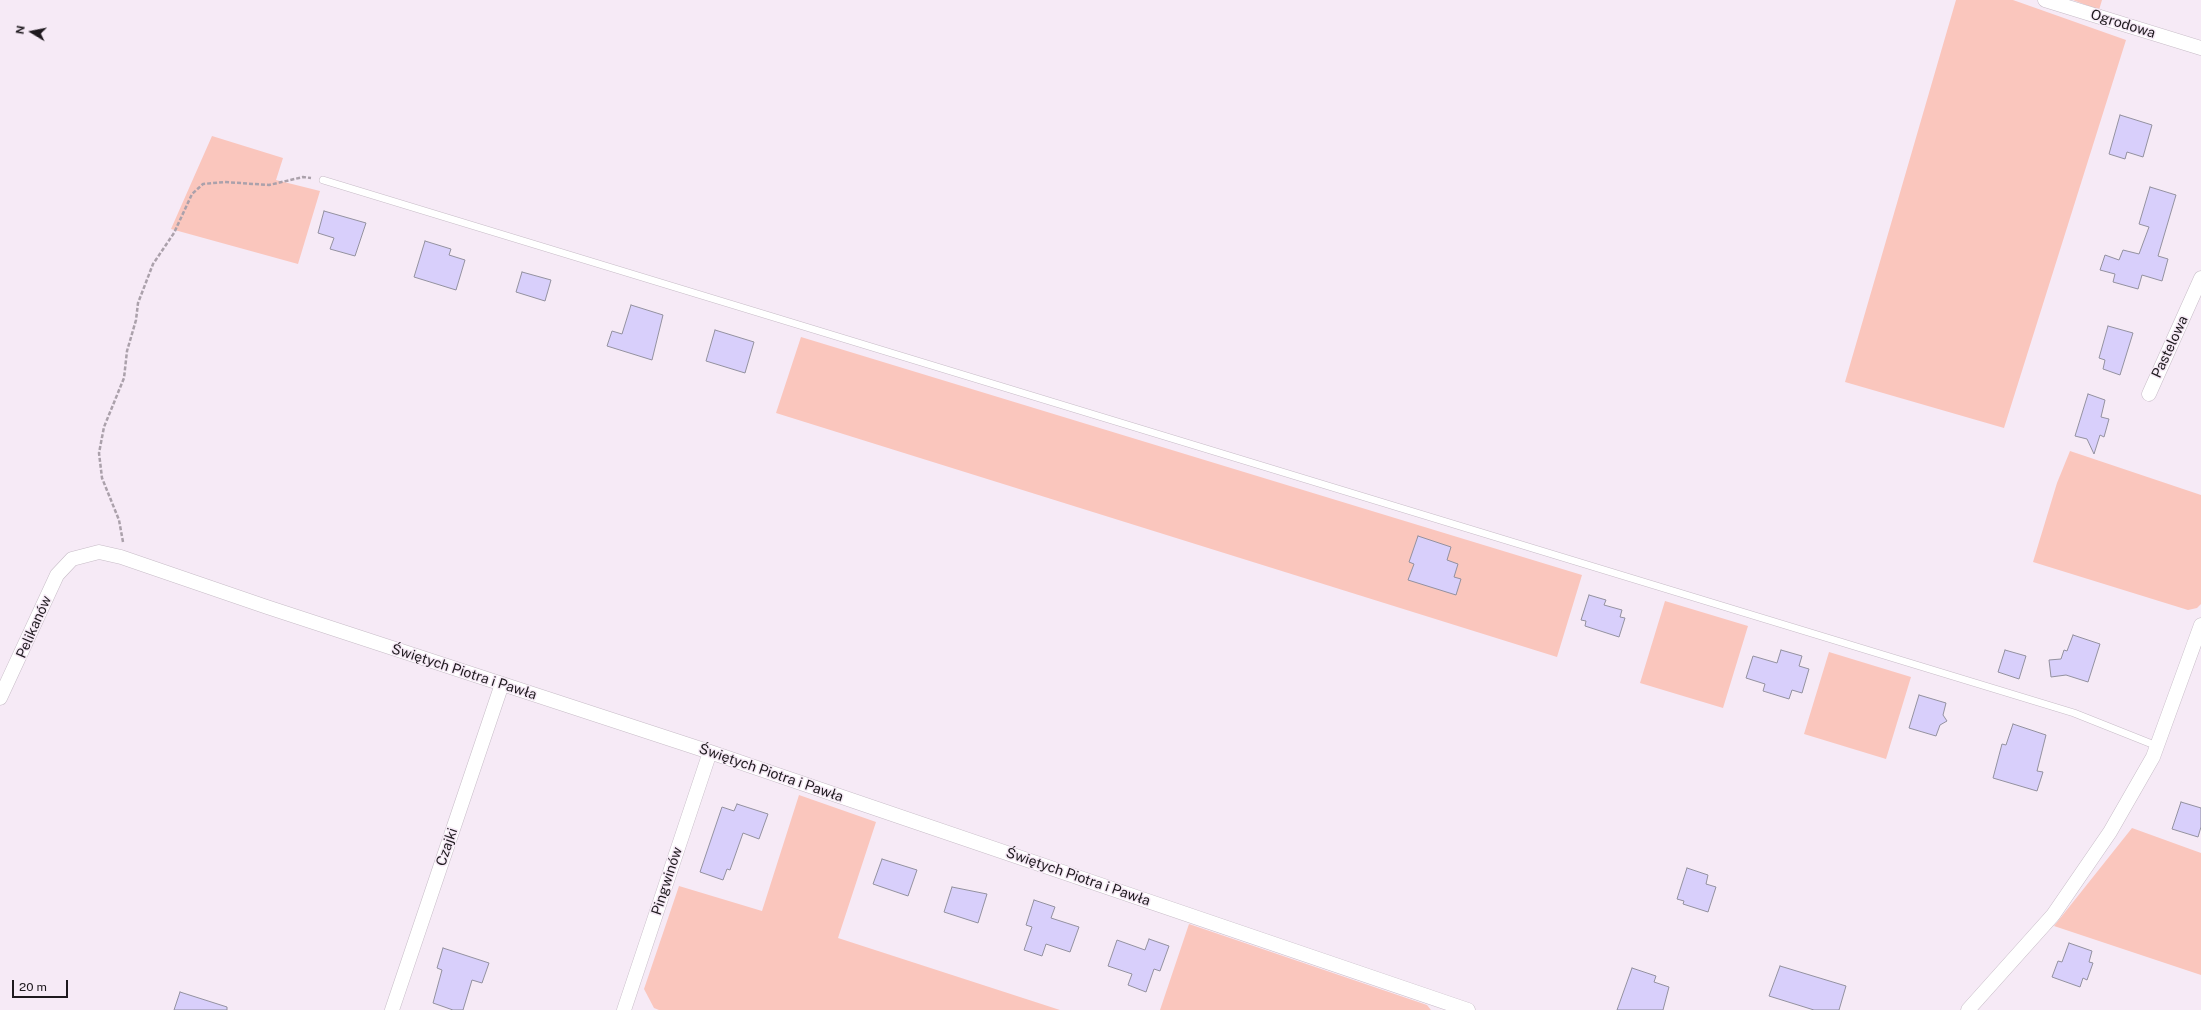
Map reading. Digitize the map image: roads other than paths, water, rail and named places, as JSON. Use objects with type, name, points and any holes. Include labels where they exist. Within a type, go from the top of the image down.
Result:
[{"type":"street","name":"Ogrodowa","points":[[2045,0],[2201,48]]},
{"type":"street","name":"Pastelowa","points":[[2149,394],[2201,278]]},
{"type":"street","name":"Świętych Piotra i Pawła","points":[[72,559],[89,553],[99,552],[121,557],[710,752],[1459,1009]]},
{"type":"street","name":"Pelikanów","points":[[0,698],[57,575],[72,559]]},
{"type":"street","points":[[1968,1010],[2053,915],[2110,832],[2153,757],[2201,625]]},
{"type":"street","name":"Czajki","points":[[392,1010],[502,684]]},
{"type":"street","name":"Pingwinów","points":[[626,1009],[710,752]]},
{"type":"lane","points":[[323,180],[2066,710],[2157,746]]}]
